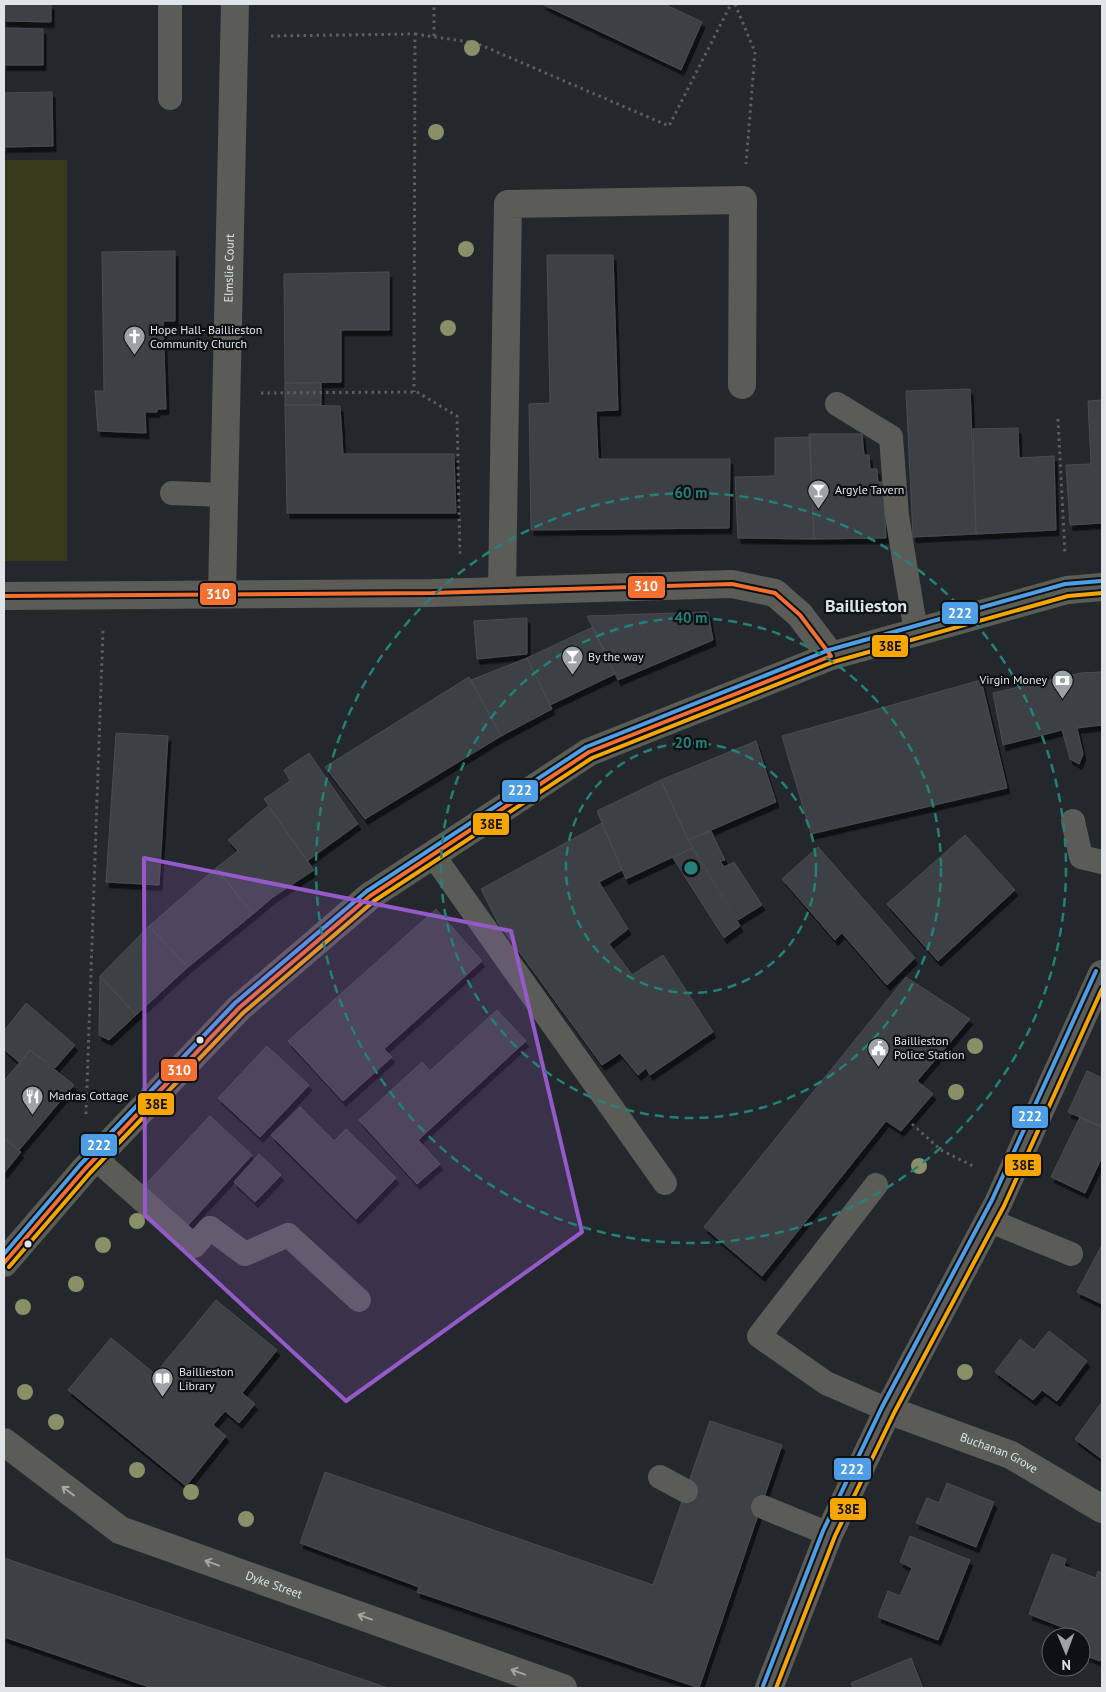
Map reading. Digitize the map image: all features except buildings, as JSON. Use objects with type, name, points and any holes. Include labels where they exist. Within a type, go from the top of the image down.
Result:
[{"type":"main road","points":[[4,1263],[90,1163],[239,1008],[370,896],[589,752],[831,656],[1067,590],[1102,587]]},
{"type":"street","name":"Elmslie Court","points":[[222,593],[235,4]]},
{"type":"street","points":[[502,591],[508,204],[743,200],[742,385]]},
{"type":"street","points":[[4,596],[222,593],[460,593],[732,584],[775,593],[800,615],[831,656]]},
{"type":"street","points":[[769,1688],[829,1534],[888,1410],[1007,1183],[1102,974]]},
{"type":"street","name":"Buchanan Grove","points":[[888,1410],[1011,1455],[1102,1509]]},
{"type":"street","name":"Dyke Street","points":[[4,1442],[120,1530],[564,1688]]},
{"type":"lane","points":[[170,4],[170,98]]},
{"type":"lane","points":[[837,404],[891,437],[897,516],[916,632]]},
{"type":"lane","points":[[172,493],[224,494]]},
{"type":"lane","points":[[1072,821],[1081,857],[1102,862]]},
{"type":"lane","points":[[433,855],[665,1183]]},
{"type":"lane","points":[[90,1163],[194,1246],[210,1228],[245,1254],[288,1235],[359,1300]]},
{"type":"lane","points":[[876,1185],[758,1336],[826,1383],[888,1410]]},
{"type":"lane","points":[[988,1220],[1071,1254]]},
{"type":"lane","points":[[660,1477],[686,1491]]},
{"type":"lane","points":[[763,1507],[829,1534]]},
{"type":"path","points":[[434,4],[434,36]]},
{"type":"path","points":[[235,37],[415,34],[476,43],[669,126],[731,4]]},
{"type":"path","points":[[736,4],[755,52],[743,200]]},
{"type":"path","points":[[414,392],[415,34]]},
{"type":"path","points":[[226,393],[418,392],[457,416],[460,593]]},
{"type":"path","points":[[1058,419],[1067,590]]},
{"type":"path","points":[[90,1163],[105,595]]},
{"type":"path","points":[[912,1124],[941,1150],[1007,1183]]},
{"type":"highlighted area","points":[[144,858],[511,931],[582,1232],[346,1401],[145,1215]]},
{"type":"green space","points":[[4,160],[67,160],[67,561],[4,561]]},
{"type":"transit line","name":"222","points":[[4,1254],[80,1165],[235,1003],[367,891],[586,747],[829,650],[1065,584],[1101,581]]},
{"type":"transit line","name":"310","points":[[4,596],[432,593],[732,584],[775,593],[800,615],[831,656]]},
{"type":"transit line","name":"38E","points":[[9,1267],[90,1173],[243,1013],[374,901],[592,758],[833,662],[1068,596],[1102,593]]},
{"type":"transit line","name":"310","points":[[4,1263],[85,1169],[239,1008],[370,896],[589,752],[831,656]]},
{"type":"transit line","name":"222","points":[[763,1686],[823,1531],[882,1407],[992,1200],[1096,971]]},
{"type":"transit line","name":"38E","points":[[776,1688],[835,1536],[894,1413],[1004,1206],[1102,989]]},
{"type":"place","name":"Hope Hall- Baillieston Community Church","points":[[134,356]]},
{"type":"place","name":"Argyle Tavern","points":[[819,509]]},
{"type":"place","name":"By the way","points":[[572,676]]},
{"type":"place","name":"Virgin Money","points":[[1063,699]]},
{"type":"place","name":"Baillieston Police Station","points":[[878,1067]]},
{"type":"place","name":"Madras Cottage","points":[[33,1115]]},
{"type":"place","name":"Baillieston Library","points":[[163,1398]]},
{"type":"district","name":"Baillieston","points":[[866,606]]}]
